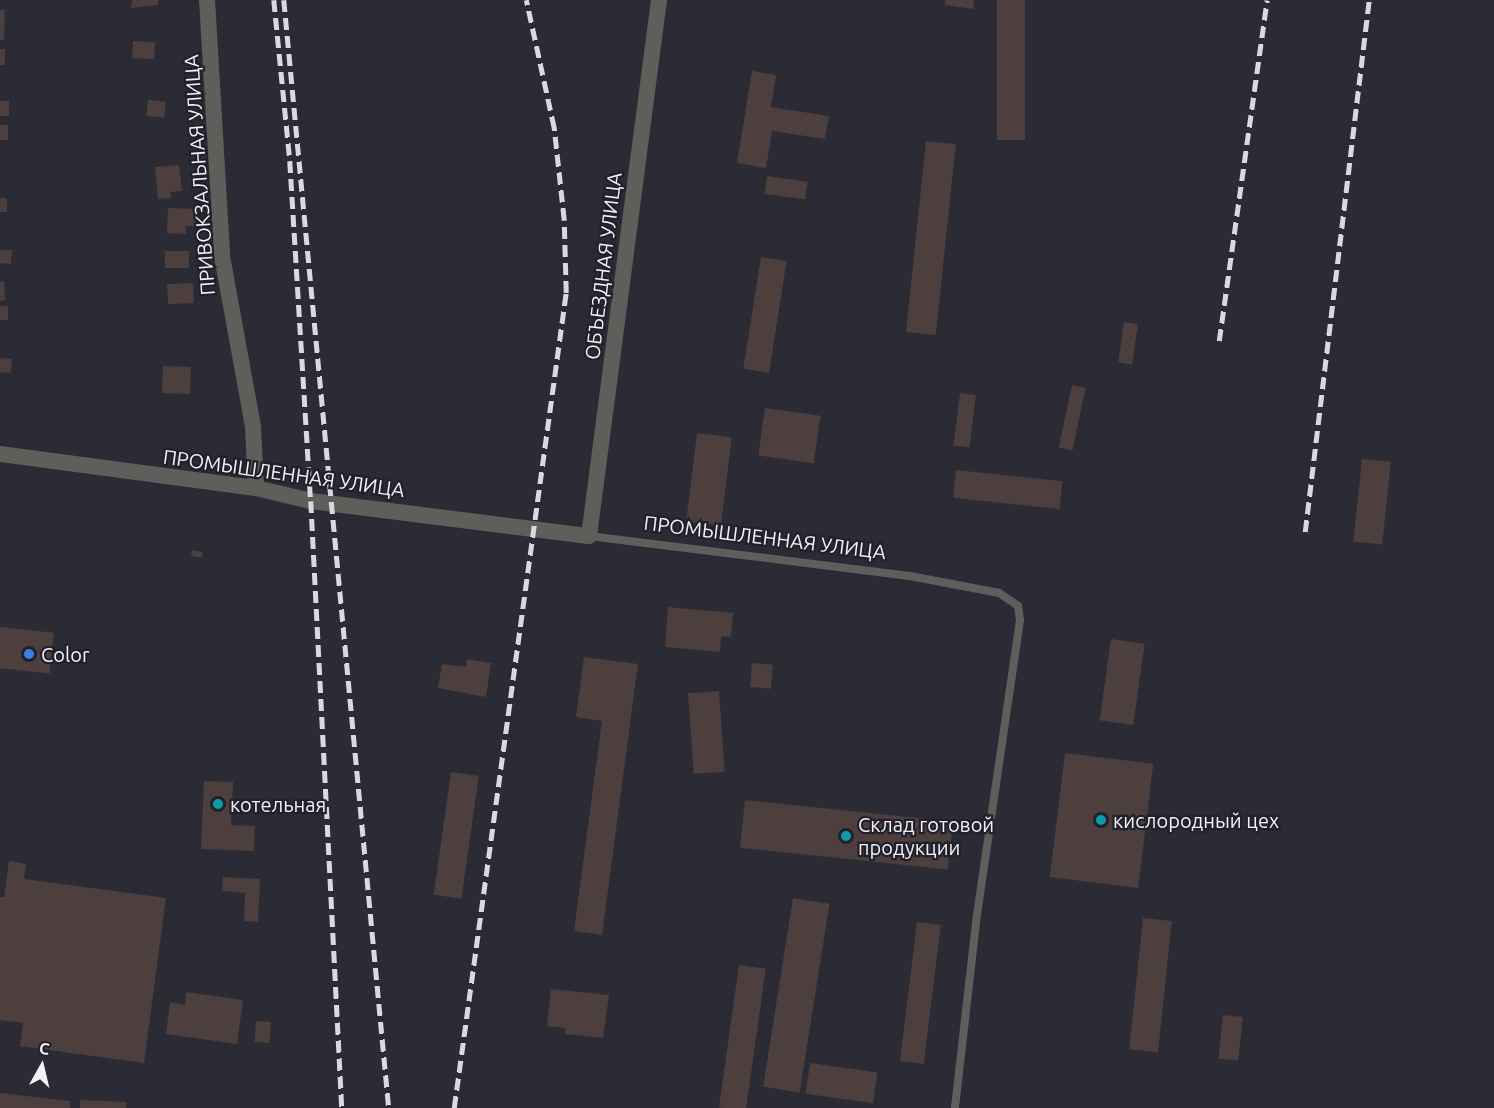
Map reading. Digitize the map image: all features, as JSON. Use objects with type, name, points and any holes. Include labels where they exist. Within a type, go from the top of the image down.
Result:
[{"type":"street","name":"ПРИВОКЗАЛЬНАЯ УЛИЦА","points":[[207,0],[222,256],[253,427],[256,488]]},
{"type":"street","name":"ОБЪЕЗДНАЯ УЛИЦА","points":[[589,536],[659,0]]},
{"type":"street","name":"ПРОМЫШЛЕННАЯ УЛИЦА","points":[[0,454],[256,488],[311,501],[589,536]]},
{"type":"lane","name":"ПРОМЫШЛЕННАЯ УЛИЦА","points":[[589,536],[921,578],[999,593],[1018,606],[1020,620],[976,923],[955,1108]]},
{"type":"building","points":[[132,0],[158,0],[158,5],[131,8]]},
{"type":"building","points":[[945,0],[974,0],[973,9],[945,5]]},
{"type":"building","points":[[997,0],[1025,0],[1025,140],[997,140]]},
{"type":"building","points":[[0,10],[5,10],[4,40],[0,40]]},
{"type":"building","points":[[133,41],[155,42],[154,59],[132,58]]},
{"type":"building","points":[[0,49],[5,49],[5,65],[0,65]]},
{"type":"building","points":[[752,71],[776,75],[771,107],[829,116],[825,139],[772,131],[766,168],[737,163]]},
{"type":"building","points":[[148,100],[166,102],[164,118],[146,116]]},
{"type":"building","points":[[0,101],[9,101],[9,116],[0,116]]},
{"type":"building","points":[[0,125],[8,125],[8,140],[0,140]]},
{"type":"building","points":[[926,141],[956,144],[936,335],[906,332]]},
{"type":"building","points":[[179,165],[182,191],[170,192],[171,198],[158,199],[155,167]]},
{"type":"building","points":[[767,176],[808,182],[805,200],[764,194]]},
{"type":"building","points":[[0,198],[7,198],[7,212],[0,212]]},
{"type":"building","points":[[168,208],[195,209],[195,226],[186,226],[186,234],[167,233]]},
{"type":"building","points":[[0,250],[12,250],[11,264],[0,263]]},
{"type":"building","points":[[165,251],[189,251],[189,268],[165,268]]},
{"type":"building","points":[[761,257],[787,261],[769,373],[743,369]]},
{"type":"building","points":[[4,281],[5,300],[0,301],[0,282]]},
{"type":"building","points":[[193,283],[194,303],[168,304],[167,284]]},
{"type":"building","points":[[0,306],[8,306],[8,320],[0,320]]},
{"type":"building","points":[[1124,322],[1138,324],[1132,365],[1118,363]]},
{"type":"building","points":[[0,358],[12,359],[11,373],[0,372]]},
{"type":"building","points":[[163,366],[191,367],[190,394],[162,393]]},
{"type":"building","points":[[1072,385],[1086,388],[1072,451],[1059,448]]},
{"type":"building","points":[[960,393],[976,395],[969,448],[954,446]]},
{"type":"building","points":[[765,408],[820,416],[814,463],[758,456]]},
{"type":"building","points":[[697,433],[732,437],[721,526],[686,521]]},
{"type":"building","points":[[1362,459],[1391,462],[1382,545],[1353,542]]},
{"type":"building","points":[[956,470],[1062,481],[1059,509],[953,498]]},
{"type":"building","points":[[192,550],[203,552],[202,558],[191,556]]},
{"type":"building","points":[[668,607],[733,613],[731,637],[721,636],[720,652],[665,647]]},
{"type":"building","points":[[0,627],[54,633],[49,673],[0,668]]},
{"type":"building","points":[[1111,639],[1145,644],[1133,725],[1100,720]]},
{"type":"building","points":[[584,657],[638,664],[602,935],[574,931],[602,721],[576,717]]},
{"type":"building","points":[[467,659],[491,663],[486,697],[438,688],[442,664],[466,667]]},
{"type":"building","points":[[752,663],[773,665],[771,689],[750,687]]},
{"type":"building","points":[[719,691],[725,772],[694,774],[688,693]]},
{"type":"building","name":"кислородный цех","points":[[1065,753],[1153,764],[1138,888],[1050,877]]},
{"type":"building","points":[[451,772],[479,776],[461,899],[434,895]]},
{"type":"building","name":"котельная","points":[[204,781],[233,782],[231,825],[255,826],[254,851],[201,849]]},
{"type":"building","name":"Склад готовой продукции","points":[[745,800],[953,822],[948,870],[740,848]]},
{"type":"building","points":[[9,861],[26,864],[24,879],[166,898],[144,1063],[20,1046],[23,1023],[0,1020],[0,897],[4,897]]},
{"type":"building","points":[[223,877],[260,879],[258,922],[244,921],[245,893],[222,891]]},
{"type":"building","points":[[793,898],[830,904],[800,1092],[763,1087]]},
{"type":"building","points":[[1143,918],[1172,921],[1158,1052],[1129,1049]]},
{"type":"building","points":[[917,922],[941,925],[924,1064],[900,1061]]},
{"type":"building","points":[[739,965],[766,969],[746,1108],[719,1108]]},
{"type":"building","points":[[551,989],[609,995],[603,1038],[565,1034],[565,1028],[547,1026]]},
{"type":"building","points":[[186,992],[243,1000],[237,1044],[166,1034],[170,1002],[185,1005]]},
{"type":"building","points":[[1223,1015],[1243,1017],[1238,1061],[1218,1059]]},
{"type":"building","points":[[256,1021],[271,1022],[269,1043],[255,1042]]},
{"type":"building","points":[[810,1063],[877,1072],[873,1103],[806,1094]]},
{"type":"building","points":[[0,1093],[70,1101],[70,1108],[0,1108]]},
{"type":"building","points":[[80,1100],[127,1102],[126,1108],[80,1108]]},
{"type":"railway","points":[[274,0],[290,161],[311,501],[342,1108]]},
{"type":"railway","points":[[284,0],[389,1108]]},
{"type":"railway","points":[[454,1108],[566,293],[564,220],[554,128],[526,0]]},
{"type":"railway","points":[[1219,341],[1267,0]]},
{"type":"railway","points":[[1305,532],[1369,0]]},
{"type":"place","name":"Color","points":[[29,654]]},
{"type":"place","name":"котельная","points":[[218,804]]},
{"type":"place","name":"кислородный цех","points":[[1101,820]]},
{"type":"place","name":"Склад готовой продукции","points":[[846,836]]}]
